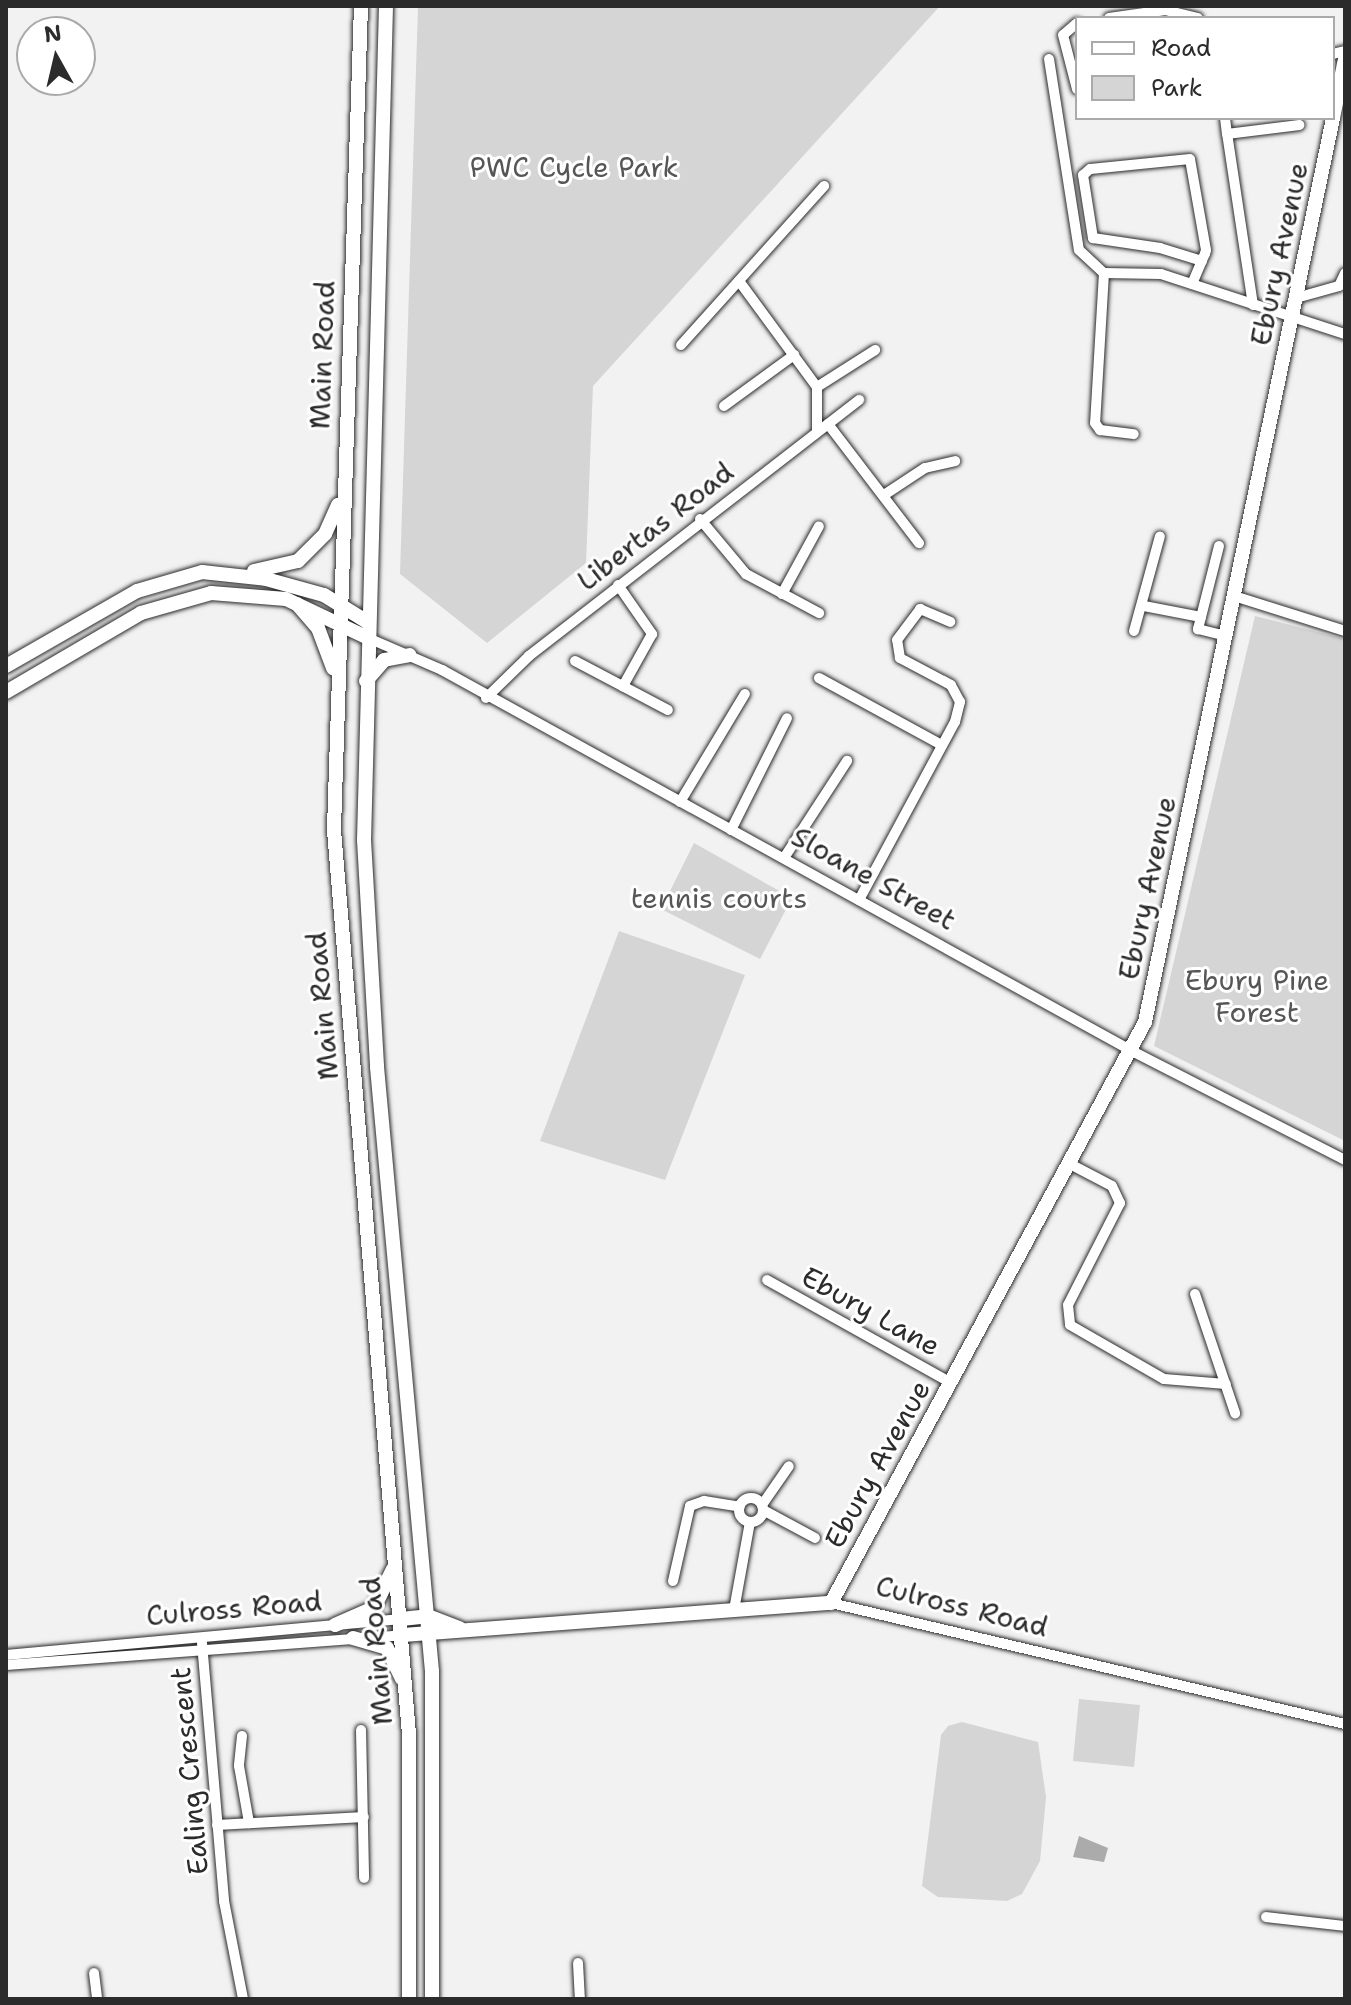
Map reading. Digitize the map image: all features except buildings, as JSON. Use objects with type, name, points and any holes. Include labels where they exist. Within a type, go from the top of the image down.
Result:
[{"type":"main road","name":"Main Road","points":[[361,6],[337,680],[336,870],[403,1635],[409,1999]]},
{"type":"main road","name":"Main Road","points":[[386,6],[372,634],[366,681],[371,992],[428,1616],[435,1755],[432,1999]]},
{"type":"main road","name":"Ebury Avenue","points":[[1335,108],[1345,59]]},
{"type":"main road","name":"Ebury Avenue","points":[[831,1603],[1132,1051],[1149,1011],[1333,120]]},
{"type":"main road","points":[[202,572],[265,571],[298,561],[325,534],[343,492]]},
{"type":"main road","name":"Sloane Street","points":[[6,666],[137,591],[202,572],[266,579],[341,602],[372,634]]},
{"type":"main road","name":"Sloane Street","points":[[6,692],[116,626],[163,604],[226,593],[295,603],[372,634]]},
{"type":"main road","points":[[295,603],[318,628],[337,680]]},
{"type":"main road","points":[[366,681],[384,660],[410,655]]},
{"type":"main road","points":[[335,1625],[380,1602],[395,1559]]},
{"type":"main road","name":"Culross Road","points":[[403,1635],[831,1603]]},
{"type":"main road","name":"Culross Road","points":[[401,1619],[428,1616],[464,1630]]},
{"type":"main road","points":[[353,1638],[387,1648],[406,1690]]},
{"type":"street","points":[[1123,16],[1165,10],[1190,16]]},
{"type":"street","points":[[1075,25],[1063,35],[1075,81]]},
{"type":"street","points":[[1049,59],[1079,250],[1104,273],[1161,274],[1345,334]]},
{"type":"street","points":[[1225,120],[1253,305]]},
{"type":"street","points":[[1227,134],[1299,125]]},
{"type":"street","points":[[1192,284],[1202,261],[1206,250],[1188,157],[1090,169],[1083,175],[1093,238],[1160,248],[1202,261]]},
{"type":"street","points":[[681,345],[824,186]]},
{"type":"street","points":[[1104,273],[1095,423],[1100,430],[1134,434]]},
{"type":"street","points":[[1296,298],[1339,286],[1345,273]]},
{"type":"street","points":[[739,281],[817,387],[817,432]]},
{"type":"street","points":[[817,387],[875,350]]},
{"type":"street","points":[[724,406],[794,355]]},
{"type":"street","name":"Libertas Road","points":[[486,698],[529,656],[700,519],[859,400]]},
{"type":"street","points":[[828,424],[919,543]]},
{"type":"street","points":[[884,495],[925,468],[955,461]]},
{"type":"street","points":[[700,519],[746,574],[819,613]]},
{"type":"street","points":[[782,594],[819,526]]},
{"type":"street","points":[[1134,631],[1144,606],[1160,536]]},
{"type":"street","points":[[1219,546],[1199,633],[1226,636]]},
{"type":"street","points":[[618,585],[652,634],[623,686]]},
{"type":"street","points":[[1234,596],[1345,631]]},
{"type":"street","points":[[1144,606],[1201,617]]},
{"type":"street","points":[[859,900],[959,713],[957,690],[900,658],[896,646],[920,609],[950,622]]},
{"type":"street","name":"Sloane Street","points":[[372,634],[1132,1051],[1345,1160]]},
{"type":"street","points":[[575,661],[668,710]]},
{"type":"street","points":[[819,678],[942,745]]},
{"type":"street","points":[[680,802],[745,694]]},
{"type":"street","points":[[731,830],[787,718]]},
{"type":"street","points":[[784,858],[847,761]]},
{"type":"street","points":[[1070,1164],[1109,1183],[1120,1203],[1068,1305],[1070,1325],[1164,1379],[1226,1384]]},
{"type":"street","name":"Ebury Lane","points":[[767,1280],[951,1383]]},
{"type":"street","points":[[1195,1294],[1235,1413]]},
{"type":"street","points":[[750,1522],[759,1519],[763,1507],[789,1466]]},
{"type":"street","points":[[740,1507],[750,1498],[815,1538]]},
{"type":"street","points":[[673,1581],[690,1506],[704,1501],[740,1507]]},
{"type":"street","points":[[740,1507],[741,1515],[750,1522]]},
{"type":"street","points":[[734,1610],[750,1522]]},
{"type":"street","name":"Culross Road","points":[[831,1603],[1345,1724]]},
{"type":"street","name":"Culross Road","points":[[6,1655],[401,1619]]},
{"type":"street","name":"Culross Road","points":[[6,1665],[403,1635]]},
{"type":"street","name":"Ealing Crescent","points":[[202,1637],[224,1901],[243,1999]]},
{"type":"street","points":[[361,1730],[364,1878]]},
{"type":"street","points":[[242,1736],[239,1766],[249,1823]]},
{"type":"street","points":[[217,1825],[364,1817]]},
{"type":"street","points":[[1266,1917],[1345,1926]]},
{"type":"street","points":[[578,1963],[580,1999]]},
{"type":"street","points":[[94,1973],[97,1999]]},
{"type":"green space","name":"PWC Cycle Park","points":[[418,6],[940,6],[593,386],[586,563],[487,643],[400,574]]},
{"type":"green space","name":"Ebury Pine Forest","points":[[1255,616],[1345,639],[1345,1141],[1154,1046]]},
{"type":"green space","name":"tennis courts","points":[[694,843],[792,898],[760,959],[661,909]]},
{"type":"green space","points":[[619,931],[745,975],[665,1180],[540,1141]]},
{"type":"green space","points":[[1079,1699],[1140,1705],[1134,1767],[1073,1761]]},
{"type":"green space","points":[[962,1722],[1038,1742],[1046,1797],[1040,1861],[1022,1894],[1007,1901],[938,1897],[922,1886],[941,1735],[948,1726]]},
{"type":"shaded area","points":[[1079,1836],[1108,1848],[1104,1862],[1073,1857]]}]
